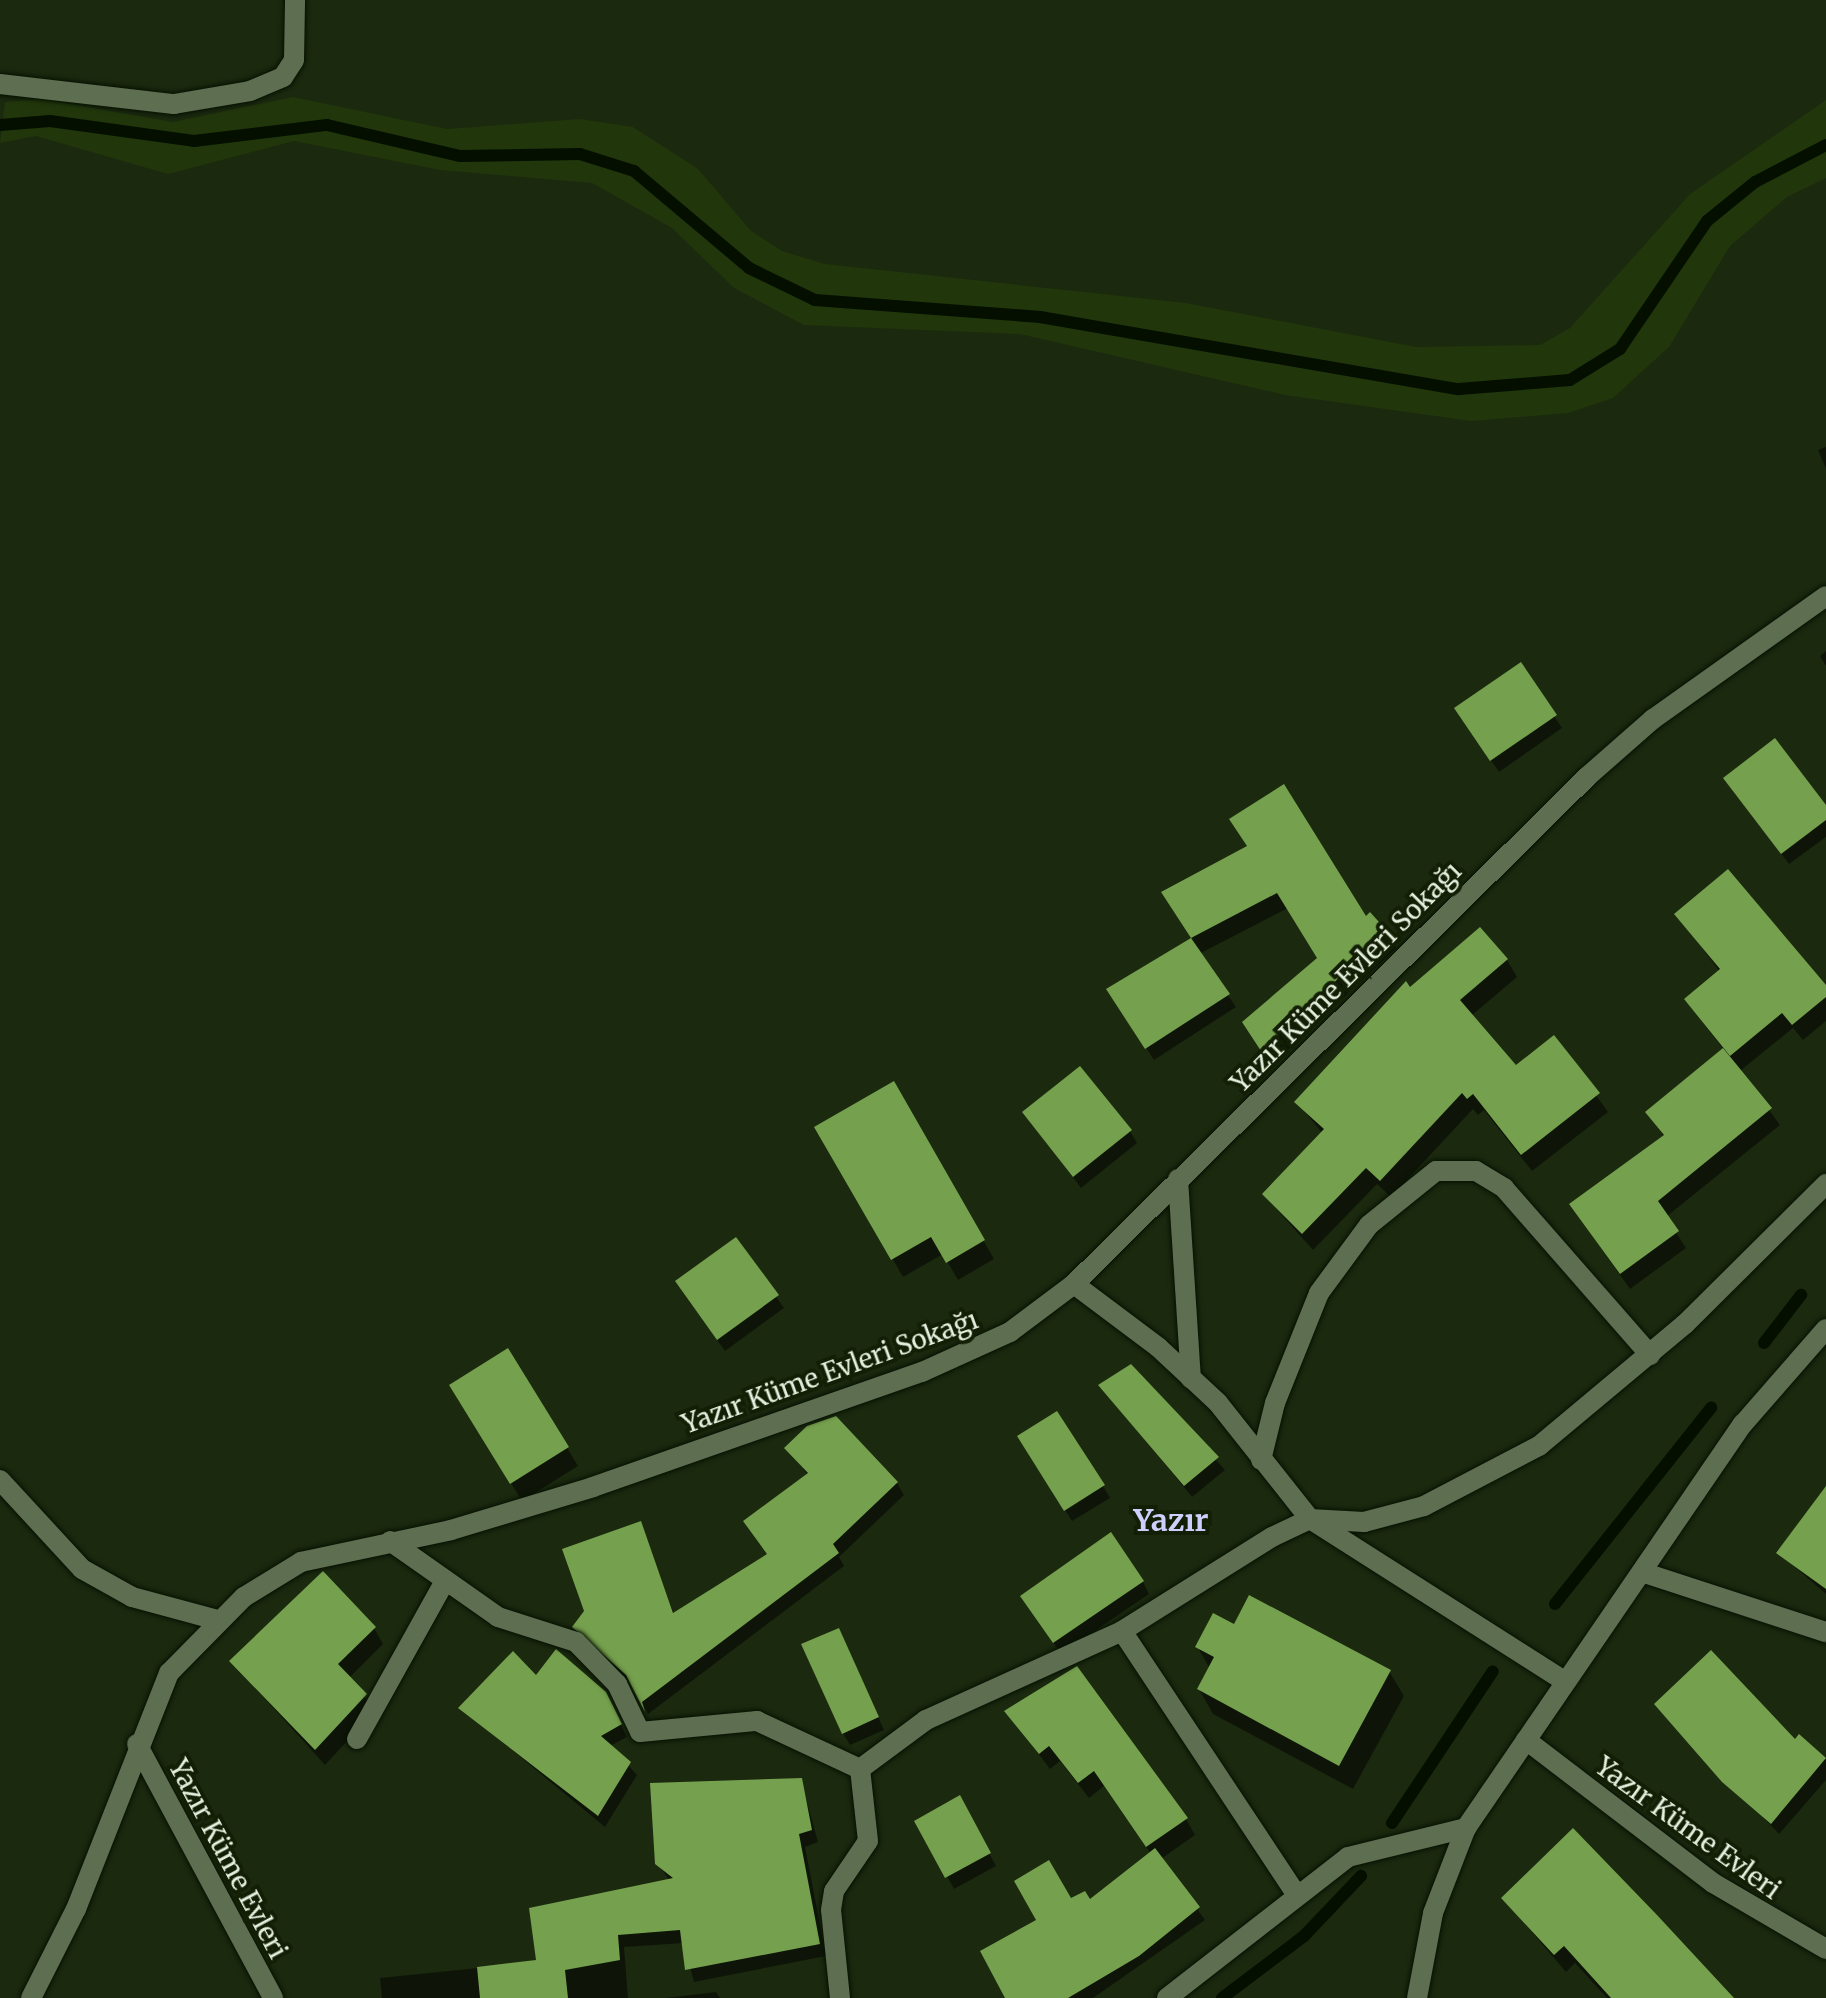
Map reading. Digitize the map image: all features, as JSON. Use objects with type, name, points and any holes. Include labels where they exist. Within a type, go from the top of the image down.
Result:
[{"type":"street","points":[[0,84],[174,104],[250,91],[283,77],[294,60],[295,0]]},
{"type":"street","name":"Yazır Küme Evleri Sokağı","points":[[31,1998],[76,1909],[137,1744],[169,1673],[217,1620],[301,1562],[523,1510],[922,1372],[1010,1332],[1074,1284],[1587,777],[1653,719],[1826,596]]},
{"type":"street","points":[[1261,1460],[1319,1293],[1369,1225],[1436,1171],[1476,1171],[1504,1188],[1650,1355]]},
{"type":"street","points":[[1178,1179],[1191,1379]]},
{"type":"street","points":[[860,1769],[926,1720],[1122,1631],[1310,1519],[1364,1522],[1480,1481],[1539,1446],[1650,1355],[1826,1184]]},
{"type":"street","points":[[1074,1284],[1191,1379],[1310,1519],[1566,1682]]},
{"type":"street","points":[[1417,1998],[1433,1913],[1466,1828],[1743,1424],[1826,1329]]},
{"type":"street","points":[[0,1480],[82,1569],[132,1597],[217,1620]]},
{"type":"street","points":[[390,1541],[444,1583],[498,1617],[576,1642],[617,1684],[640,1732],[757,1721],[860,1769]]},
{"type":"street","points":[[1642,1572],[1826,1632]]},
{"type":"street","points":[[357,1739],[444,1583]]},
{"type":"street","points":[[1122,1631],[1295,1892]]},
{"type":"street","name":"Yazır Küme Evleri","points":[[1526,1740],[1713,1883],[1826,1949]]},
{"type":"street","name":"Yazır Küme Evleri","points":[[137,1744],[273,1998]]},
{"type":"street","points":[[840,1998],[831,1910],[834,1891],[868,1841],[860,1769]]},
{"type":"street","points":[[1167,1998],[1235,1950],[1295,1892],[1348,1857],[1466,1828]]},
{"type":"green space","points":[[293,97],[447,129],[579,119],[633,127],[698,169],[751,231],[782,251],[825,264],[1186,303],[1416,347],[1540,345],[1570,328],[1690,194],[1826,100],[1826,178],[1787,197],[1730,246],[1669,347],[1613,398],[1568,413],[1471,421],[1285,395],[1020,334],[804,325],[734,288],[672,228],[592,183],[440,170],[294,141],[168,174],[36,136],[0,143],[5,102],[41,99],[173,122]]},
{"type":"building","points":[[1521,662],[1557,715],[1490,761],[1454,708]]},
{"type":"building","points":[[1775,738],[1826,805],[1826,820],[1781,854],[1723,778]]},
{"type":"building","points":[[1284,784],[1366,916],[1370,912],[1388,932],[1261,1051],[1242,1022],[1317,958],[1277,893],[1191,938],[1161,892],[1247,846],[1229,819]]},
{"type":"building","points":[[1728,869],[1826,985],[1826,997],[1792,1025],[1782,1013],[1730,1056],[1684,999],[1720,969],[1674,914]]},
{"type":"building","points":[[1480,927],[1508,959],[1460,1000],[1516,1065],[1554,1035],[1600,1093],[1521,1155],[1473,1094],[1467,1099],[1462,1093],[1380,1181],[1366,1168],[1302,1234],[1262,1194],[1324,1129],[1294,1102],[1406,981],[1410,987]]},
{"type":"building","points":[[1191,938],[1230,994],[1145,1049],[1106,989]]},
{"type":"building","points":[[1723,1048],[1772,1108],[1658,1201],[1679,1231],[1620,1274],[1569,1204],[1664,1135],[1645,1112]]},
{"type":"building","points":[[1080,1066],[1132,1130],[1073,1177],[1022,1112]]},
{"type":"building","points":[[894,1081],[985,1240],[946,1263],[931,1237],[891,1260],[814,1127]]},
{"type":"building","points":[[736,1237],[779,1295],[717,1340],[675,1281]]},
{"type":"building","points":[[508,1348],[569,1447],[510,1484],[449,1385]]},
{"type":"building","points":[[1131,1364],[1219,1457],[1184,1486],[1098,1385]]},
{"type":"building","points":[[1057,1411],[1105,1485],[1064,1511],[1017,1436]]},
{"type":"building","points":[[836,1416],[898,1482],[833,1544],[839,1553],[642,1702],[645,1712],[626,1675],[572,1627],[584,1611],[562,1549],[641,1521],[673,1613],[767,1554],[743,1521],[808,1473],[784,1448],[807,1426]]},
{"type":"building","points":[[1826,1486],[1826,1589],[1776,1553]]},
{"type":"building","points":[[1111,1532],[1144,1581],[1053,1643],[1020,1596]]},
{"type":"building","points":[[323,1571],[376,1627],[338,1664],[367,1694],[315,1750],[229,1661]]},
{"type":"building","points":[[1249,1595],[1391,1670],[1339,1766],[1197,1689],[1214,1657],[1195,1647],[1213,1613],[1234,1624]]},
{"type":"building","points":[[839,1628],[879,1717],[842,1734],[801,1644]]},
{"type":"building","points":[[556,1649],[606,1692],[622,1724],[601,1736],[631,1762],[598,1816],[458,1708],[513,1651],[536,1675]]},
{"type":"building","points":[[1711,1650],[1795,1739],[1799,1734],[1826,1758],[1771,1824],[1722,1782],[1654,1704]]},
{"type":"building","points":[[1077,1666],[1188,1818],[1146,1847],[1094,1771],[1078,1783],[1049,1746],[1039,1754],[1004,1711]]},
{"type":"building","points":[[802,1778],[812,1830],[799,1834],[820,1944],[685,1970],[680,1930],[618,1935],[620,1960],[565,1970],[568,1998],[480,1998],[477,1967],[536,1960],[529,1908],[673,1878],[655,1864],[650,1783]]},
{"type":"building","points":[[960,1795],[991,1853],[945,1878],[914,1821]]},
{"type":"building","points":[[1573,1828],[1734,1998],[1611,1998],[1564,1946],[1554,1955],[1501,1898]]},
{"type":"building","points":[[1155,1848],[1200,1907],[1139,1956],[1068,1998],[1005,1998],[980,1951],[1036,1920],[1014,1881],[1049,1860],[1071,1898],[1085,1891],[1090,1899]]},
{"type":"waterway","points":[[0,125],[50,121],[194,141],[327,125],[460,156],[580,154],[634,171],[749,268],[815,300],[1040,317],[1459,389],[1570,380],[1620,349],[1707,221],[1755,182],[1826,145]]},
{"type":"waterway","points":[[1764,1343],[1801,1295]]},
{"type":"waterway","points":[[1555,1604],[1711,1408]]},
{"type":"waterway","points":[[1392,1823],[1493,1671]]},
{"type":"waterway","points":[[1222,1998],[1304,1936],[1361,1876]]},
{"type":"district","name":"Yazır","points":[[1171,1520]]}]
